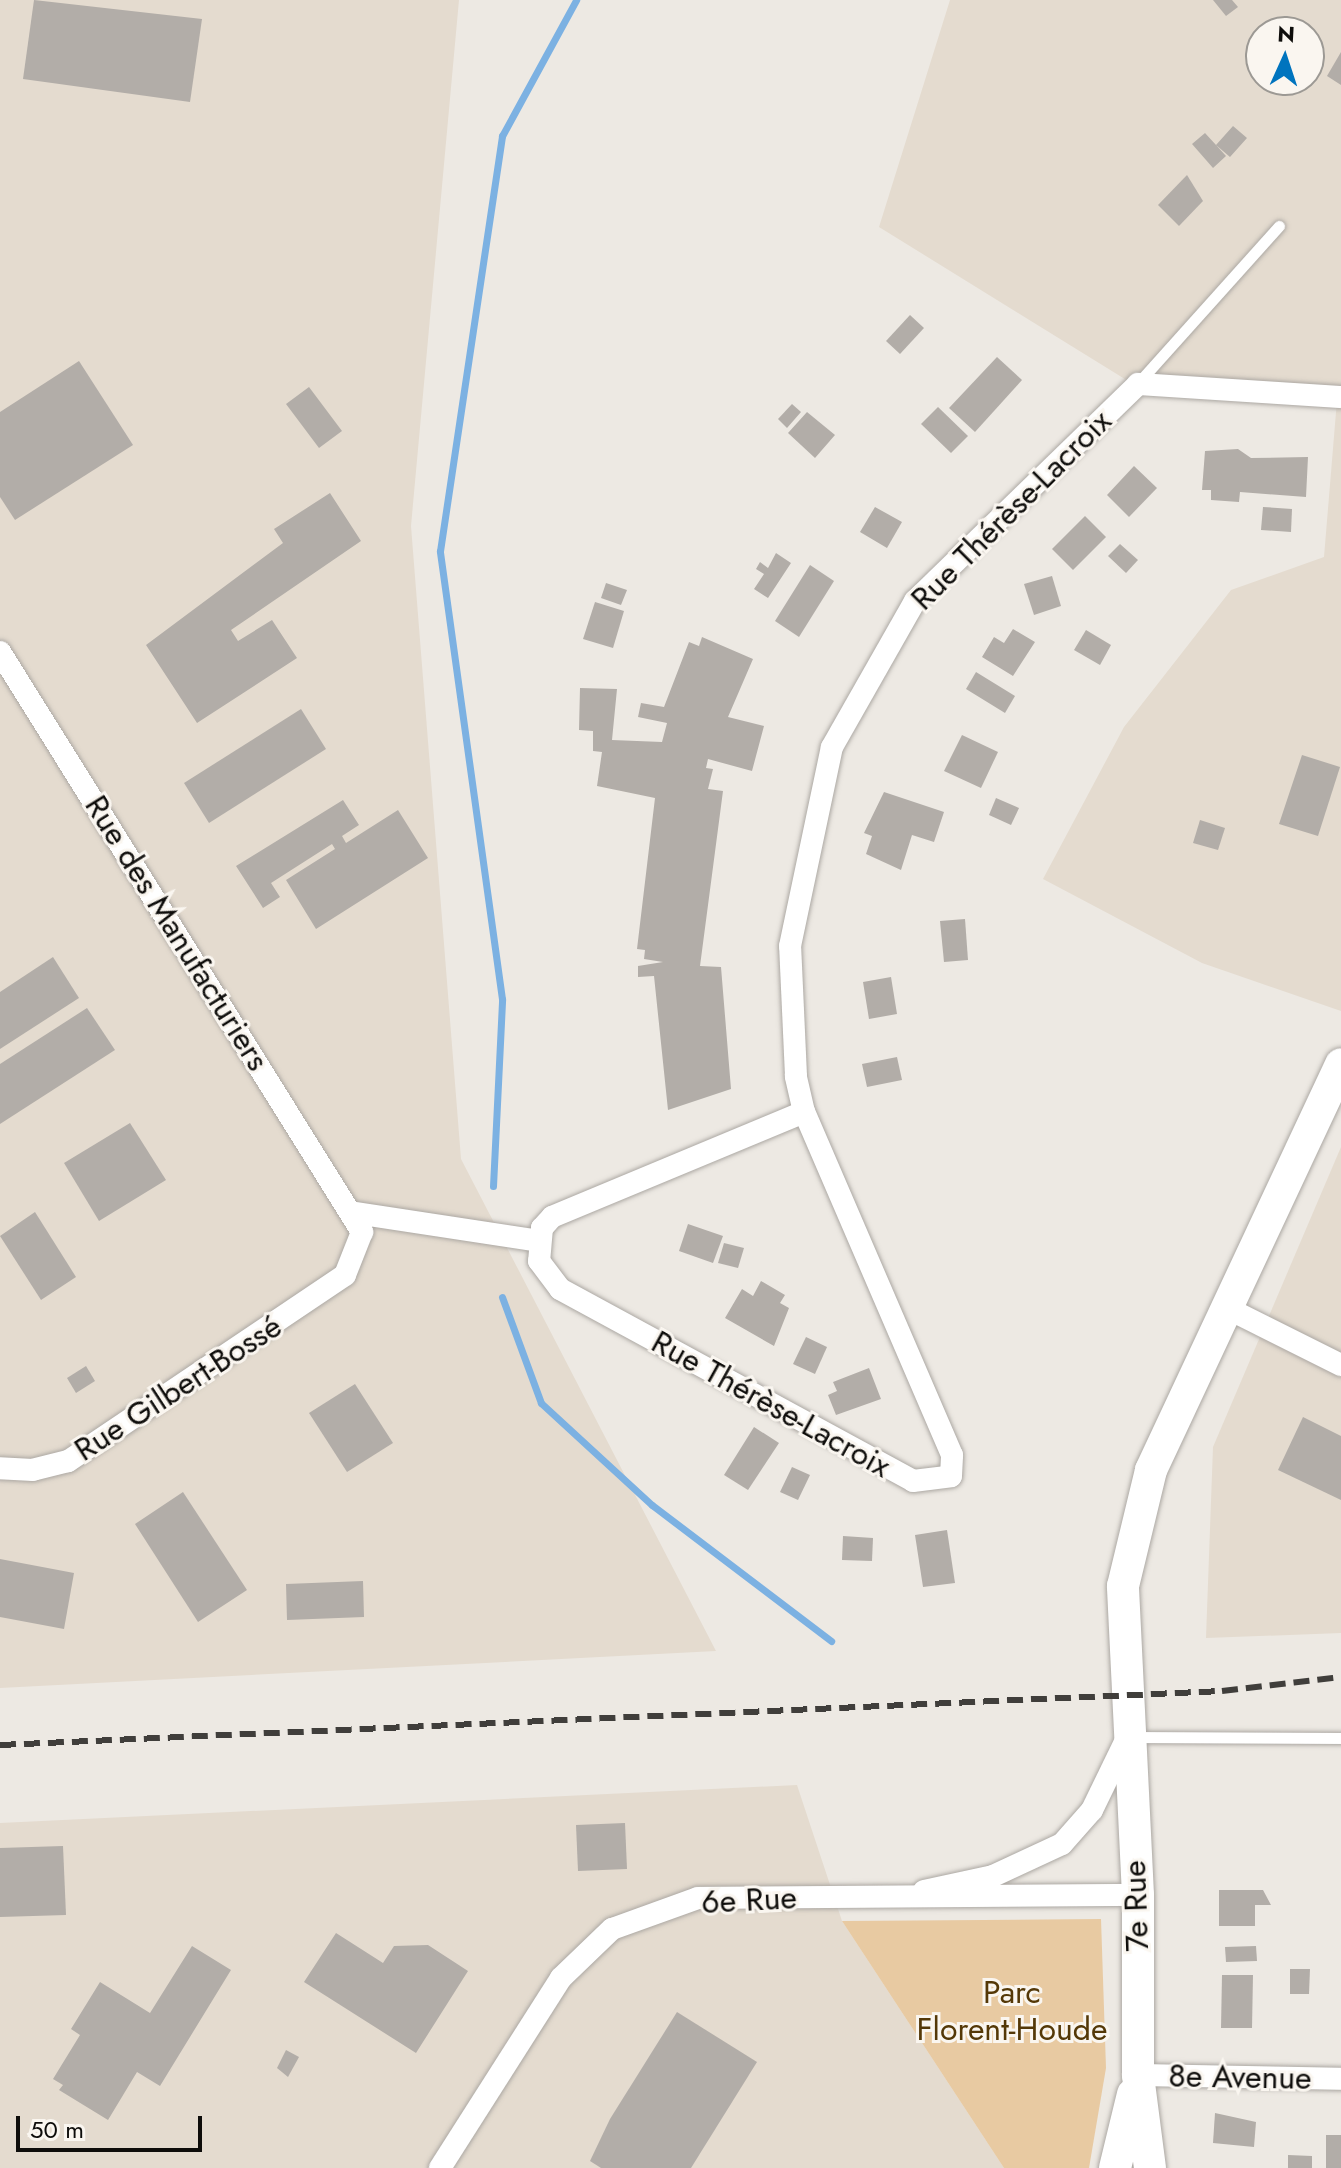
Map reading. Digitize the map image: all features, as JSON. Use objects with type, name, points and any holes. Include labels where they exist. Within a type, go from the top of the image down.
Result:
[{"type":"main road","name":"7e Rue","points":[[1150,2168],[1138,2075],[1138,1895],[1123,1586],[1132,1536],[1151,1470],[1229,1309],[1341,1064]]},
{"type":"main road","name":"7e Rue","points":[[1115,2168],[1138,2075]]},
{"type":"street","name":"Rue Thérèse-Lacroix","points":[[538,1241],[539,1261],[560,1289],[913,1481],[951,1476],[952,1455],[804,1112],[790,946],[832,747],[915,601],[1138,384],[1341,397]]},
{"type":"street","name":"Rue des Manufacturiers","points":[[0,652],[356,1213]]},
{"type":"street","points":[[356,1213],[538,1241],[552,1217],[804,1112]]},
{"type":"street","name":"Rue Gilbert-Bossé","points":[[0,1468],[33,1470],[68,1461],[345,1275],[362,1232],[356,1213]]},
{"type":"street","points":[[1229,1309],[1341,1365]]},
{"type":"street","points":[[900,1896],[993,1876],[1062,1844],[1092,1810],[1128,1737]]},
{"type":"street","name":"6e Rue","points":[[440,2168],[561,1978],[612,1929],[698,1898],[1138,1895]]},
{"type":"street","name":"8e Avenue","points":[[1138,2075],[1341,2079]]},
{"type":"lane","points":[[1138,384],[1279,226]]},
{"type":"lane","points":[[1128,1737],[1341,1738]]},
{"type":"shaded area","points":[[0,0],[459,0],[411,526],[461,1159],[716,1651],[0,1688]]},
{"type":"shaded area","points":[[950,0],[1341,0],[1341,1011],[1202,963],[1043,879],[1124,727],[1231,590],[1324,557],[1337,400],[1141,389],[879,227]]},
{"type":"shaded area","points":[[1341,1147],[1341,1633],[1206,1638],[1213,1447]]},
{"type":"shaded area","points":[[797,1785],[842,1921],[1004,2168],[0,2168],[0,1823]]},
{"type":"green space","name":"Parc Florent-Houde","points":[[1101,1919],[1106,2068],[1089,2168],[1004,2168],[842,1921]]},
{"type":"building","points":[[34,0],[202,19],[190,102],[23,79]]},
{"type":"building","points":[[1213,0],[1232,0],[1238,7],[1226,16]]},
{"type":"building","points":[[1341,52],[1341,85],[1327,76]]},
{"type":"building","points":[[1233,126],[1247,138],[1230,157],[1216,145]]},
{"type":"building","points":[[1205,133],[1226,156],[1213,168],[1192,144]]},
{"type":"building","points":[[1187,175],[1203,201],[1179,226],[1158,205]]},
{"type":"building","points":[[910,315],[924,328],[900,354],[886,341]]},
{"type":"building","points":[[997,357],[1022,380],[975,432],[949,408]]},
{"type":"building","points":[[79,361],[133,445],[15,520],[0,497],[0,412]]},
{"type":"building","points":[[309,387],[342,431],[319,448],[286,404]]},
{"type":"building","points":[[792,404],[801,412],[787,428],[778,419]]},
{"type":"building","points":[[938,407],[968,436],[951,453],[921,424]]},
{"type":"building","points":[[807,412],[835,435],[815,458],[788,433]]},
{"type":"building","points":[[1238,449],[1251,458],[1308,457],[1306,497],[1240,492],[1239,502],[1211,500],[1211,490],[1202,490],[1205,451]]},
{"type":"building","points":[[1134,466],[1157,488],[1129,517],[1107,495]]},
{"type":"building","points":[[330,493],[361,541],[231,630],[238,641],[272,620],[297,658],[197,723],[146,645],[283,543],[274,529]]},
{"type":"building","points":[[875,507],[902,522],[887,548],[860,532]]},
{"type":"building","points":[[1263,507],[1292,509],[1291,532],[1261,530]]},
{"type":"building","points":[[1085,516],[1106,537],[1073,570],[1052,549]]},
{"type":"building","points":[[1120,544],[1138,560],[1126,573],[1108,556]]},
{"type":"building","points":[[776,553],[791,563],[768,598],[754,589],[764,574],[756,569],[760,562],[768,568]]},
{"type":"building","points":[[810,565],[834,581],[799,637],[775,621]]},
{"type":"building","points":[[1052,576],[1061,606],[1034,615],[1024,584]]},
{"type":"building","points":[[606,583],[627,590],[621,605],[601,598]]},
{"type":"building","points":[[595,602],[624,611],[613,648],[583,639]]},
{"type":"building","points":[[1013,629],[1035,642],[1013,676],[982,657],[994,637],[1004,643]]},
{"type":"building","points":[[1086,630],[1111,645],[1100,665],[1074,650]]},
{"type":"building","points":[[702,637],[753,659],[728,717],[764,726],[752,771],[708,759],[706,768],[713,769],[708,789],[723,791],[700,966],[721,967],[731,1089],[668,1110],[654,976],[638,977],[638,966],[663,962],[644,959],[645,950],[637,949],[655,798],[597,786],[602,752],[593,751],[593,731],[579,730],[580,688],[617,689],[612,740],[662,742],[667,723],[638,717],[641,703],[664,707],[689,642],[699,646]]},
{"type":"building","points":[[976,672],[1015,696],[1005,713],[966,689]]},
{"type":"building","points":[[301,709],[326,749],[209,823],[184,783]]},
{"type":"building","points":[[962,735],[998,752],[981,788],[944,771]]},
{"type":"building","points":[[1302,755],[1340,767],[1318,836],[1279,824]]},
{"type":"building","points":[[884,792],[944,812],[934,842],[912,835],[901,870],[866,854],[872,836],[864,833]]},
{"type":"building","points":[[996,798],[1019,808],[1011,825],[989,815]]},
{"type":"building","points":[[343,800],[359,825],[342,836],[346,843],[398,810],[428,858],[316,929],[286,880],[335,849],[332,844],[271,883],[280,897],[263,908],[236,866]]},
{"type":"building","points":[[1200,820],[1225,828],[1218,850],[1193,843]]},
{"type":"building","points":[[965,919],[968,960],[944,962],[940,921]]},
{"type":"building","points":[[53,957],[79,998],[0,1049],[0,992]]},
{"type":"building","points":[[891,977],[897,1014],[869,1019],[863,982]]},
{"type":"building","points":[[87,1008],[115,1050],[0,1124],[0,1064]]},
{"type":"building","points":[[897,1057],[902,1080],[867,1087],[862,1064]]},
{"type":"building","points":[[130,1123],[166,1180],[99,1221],[64,1163]]},
{"type":"building","points":[[35,1212],[76,1277],[41,1300],[0,1236]]},
{"type":"building","points":[[688,1224],[723,1236],[713,1263],[679,1251]]},
{"type":"building","points":[[724,1243],[744,1248],[738,1268],[718,1263]]},
{"type":"building","points":[[761,1281],[785,1295],[780,1303],[789,1308],[774,1346],[725,1318],[742,1289],[753,1296]]},
{"type":"building","points":[[806,1337],[827,1347],[815,1374],[793,1364]]},
{"type":"building","points":[[86,1366],[95,1381],[76,1393],[67,1378]]},
{"type":"building","points":[[869,1368],[881,1399],[836,1415],[828,1395],[837,1391],[833,1382]]},
{"type":"building","points":[[355,1384],[393,1443],[347,1472],[309,1413]]},
{"type":"building","points":[[1303,1417],[1341,1436],[1341,1500],[1278,1470]]},
{"type":"building","points":[[754,1427],[779,1443],[748,1490],[724,1475]]},
{"type":"building","points":[[792,1467],[810,1475],[798,1500],[780,1492]]},
{"type":"building","points":[[183,1492],[247,1590],[198,1622],[135,1524]]},
{"type":"building","points":[[947,1530],[955,1583],[923,1587],[915,1535]]},
{"type":"building","points":[[843,1536],[873,1538],[872,1561],[842,1560]]},
{"type":"building","points":[[0,1559],[74,1573],[64,1629],[0,1617]]},
{"type":"building","points":[[363,1581],[364,1617],[287,1620],[286,1584]]},
{"type":"building","points":[[625,1823],[627,1869],[578,1871],[576,1825]]},
{"type":"building","points":[[63,1846],[66,1915],[0,1917],[0,1848]]},
{"type":"building","points":[[1219,1890],[1263,1890],[1271,1905],[1255,1905],[1255,1926],[1219,1926]]},
{"type":"building","points":[[336,1933],[383,1963],[394,1946],[428,1945],[468,1971],[416,2053],[304,1982]]},
{"type":"building","points":[[192,1946],[231,1970],[160,2086],[137,2072],[108,2120],[59,2090],[63,2085],[53,2079],[80,2035],[71,2029],[100,1982],[150,2013]]},
{"type":"building","points":[[1256,1946],[1257,1961],[1226,1962],[1225,1947]]},
{"type":"building","points":[[1290,1969],[1310,1969],[1309,1994],[1290,1994]]},
{"type":"building","points":[[1222,1975],[1253,1975],[1252,2028],[1221,2028]]},
{"type":"building","points":[[677,2012],[757,2062],[691,2168],[601,2168],[590,2161],[610,2119]]},
{"type":"building","points":[[286,2050],[299,2057],[288,2077],[277,2068]]},
{"type":"building","points":[[1215,2113],[1256,2122],[1254,2147],[1213,2143]]},
{"type":"building","points":[[1326,2135],[1341,2135],[1341,2168],[1326,2168]]},
{"type":"building","points":[[1288,2155],[1312,2156],[1312,2168],[1288,2168]]},
{"type":"waterway","points":[[493,1186],[502,999],[440,551],[502,136],[576,0]]},
{"type":"waterway","points":[[502,1297],[541,1403],[652,1505],[831,1641]]},
{"type":"railway","points":[[0,1745],[1222,1691],[1341,1677]]}]
